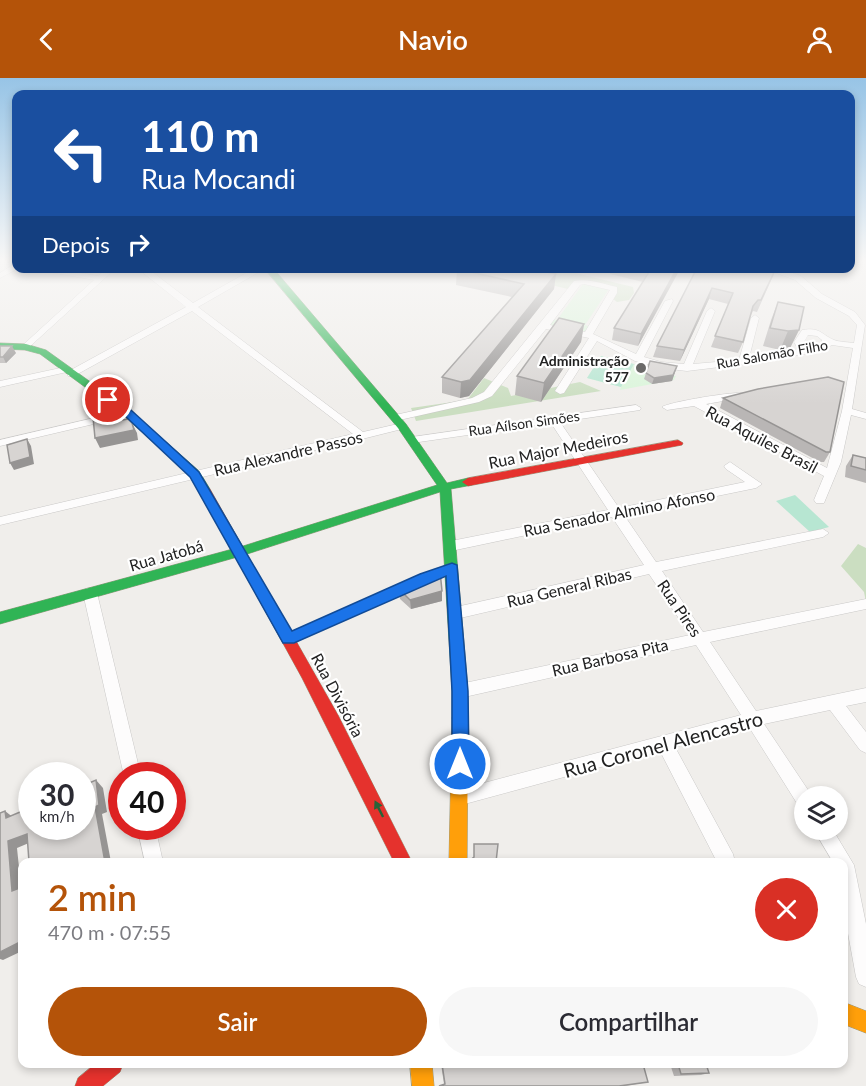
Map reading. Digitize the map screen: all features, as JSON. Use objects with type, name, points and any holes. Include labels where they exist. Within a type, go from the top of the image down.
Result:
[{"type":"street","points":[[26,347],[67,309]]},
{"type":"street","points":[[0,384],[68,372],[189,309]]},
{"type":"street","points":[[196,309],[362,436]]},
{"type":"street","points":[[303,309],[399,422],[444,487],[448,506],[460,691],[458,858]]},
{"type":"street","points":[[399,422],[489,394],[557,309]]},
{"type":"street","points":[[560,391],[605,309]]},
{"type":"street","points":[[638,359],[665,309]]},
{"type":"street","points":[[820,500],[828,474],[835,462],[848,411],[861,325],[852,314],[843,309]]},
{"type":"street","name":"Rua Salomão Filho","points":[[687,368],[711,311]]},
{"type":"street","points":[[743,361],[756,318]]},
{"type":"street","name":"Rua Salomão Filho","points":[[544,326],[590,337],[638,359],[662,366],[687,368],[820,348],[826,341],[858,346]]},
{"type":"street","points":[[803,350],[799,342],[804,333],[817,333],[826,341]]},
{"type":"street","name":"Rua Divisória","points":[[0,346],[26,347],[43,351],[68,372],[127,413],[195,474],[241,551],[289,639],[363,777],[401,858]]},
{"type":"street","points":[[840,382],[852,384]]},
{"type":"street","points":[[667,407],[750,394]]},
{"type":"street","name":"Rua Aquiles Brasil","points":[[695,402],[828,474]]},
{"type":"street","name":"Rua Aílson Simões","points":[[412,440],[553,418],[636,408]]},
{"type":"street","points":[[848,411],[866,416]]},
{"type":"street","points":[[0,443],[127,413]]},
{"type":"street","name":"Rua Pires","points":[[553,418],[796,786]]},
{"type":"street","name":"Rua Alexandre Passos","points":[[0,521],[362,436],[399,422]]},
{"type":"street","name":"Rua Major Medeiros","points":[[444,487],[678,443]]},
{"type":"street","name":"Rua Senador Almino Afonso","points":[[451,546],[756,484],[730,466]]},
{"type":"street","name":"Rua Jatobá","points":[[0,618],[241,551],[444,487]]},
{"type":"street","name":"Rua General Ribas","points":[[456,613],[652,568],[823,533]]},
{"type":"street","points":[[289,639],[429,576],[452,568]]},
{"type":"street","points":[[90,593],[131,762]]},
{"type":"street","name":"Rua Barbosa Pita","points":[[460,691],[699,637],[866,604]]},
{"type":"street","name":"Rua Coronel Alencastro","points":[[460,797],[753,719],[866,695]]},
{"type":"street","points":[[832,702],[866,745]]},
{"type":"street","points":[[664,743],[724,858]]},
{"type":"street","points":[[149,840],[153,858]]},
{"type":"street","points":[[829,840],[841,858]]},
{"type":"street","points":[[848,881],[866,977]]},
{"type":"street","points":[[848,1015],[866,1022]]},
{"type":"street","points":[[421,1068],[423,1086]]},
{"type":"green space","points":[[565,309],[596,309],[585,325],[590,327],[582,332],[549,323],[552,319],[557,320]]},
{"type":"green space","points":[[601,356],[676,376],[674,380],[620,390],[621,387],[587,378]]},
{"type":"green space","points":[[601,356],[634,364],[621,387],[587,378]]},
{"type":"green space","points":[[484,378],[508,388],[511,396],[580,382],[601,391],[416,421],[411,408],[467,400]]},
{"type":"green space","points":[[795,495],[829,527],[810,532],[776,501]]},
{"type":"green space","points":[[858,544],[866,548],[866,602],[864,592],[841,566]]},
{"type":"building","points":[[502,309],[528,309],[470,380],[461,382],[442,377]]},
{"type":"building","points":[[626,309],[655,309],[641,334],[614,328]]},
{"type":"building","points":[[676,309],[702,309],[684,350],[657,346]]},
{"type":"building","points":[[726,309],[752,309],[743,342],[715,336]]},
{"type":"building","points":[[776,309],[804,309],[799,330],[770,328]]},
{"type":"building","points":[[559,318],[584,324],[544,383],[517,376]]},
{"type":"building","points":[[0,346],[12,346],[3,357],[0,357]]},
{"type":"building","points":[[650,361],[677,366],[673,375],[654,378],[646,373]]},
{"type":"building","points":[[828,377],[844,382],[830,452],[826,452],[723,398],[758,389]]},
{"type":"building","points":[[120,411],[123,420],[128,419],[134,430],[95,438],[93,417]]},
{"type":"building","points":[[27,439],[30,457],[10,463],[7,445]]},
{"type":"building","points":[[853,455],[866,458],[866,470],[851,466]]},
{"type":"building","points":[[440,571],[442,591],[410,600],[399,589]]},
{"type":"building","points":[[96,780],[99,805],[96,806]]},
{"type":"building","points":[[5,811],[6,818],[18,813],[18,837],[8,841],[12,891],[18,889],[18,943],[0,952],[0,813]]},
{"type":"building","points":[[96,812],[104,858],[29,858],[27,840],[96,840]]},
{"type":"building","points":[[474,844],[498,844],[496,858],[474,857]]},
{"type":"building","points":[[443,1068],[644,1068],[648,1082],[619,1086],[439,1086],[445,1084]]},
{"type":"building","points":[[679,1068],[707,1068],[709,1073],[681,1074]]},
{"type":"traffic: fast","points":[[303,309],[402,426],[444,487],[447,497],[460,718]]},
{"type":"traffic: fast","points":[[0,346],[26,347],[43,352],[127,413],[195,474],[204,489]]},
{"type":"traffic: fast","points":[[0,618],[241,551],[444,487],[468,482]]},
{"type":"traffic: slow","points":[[458,858],[460,718]]},
{"type":"traffic: slow","points":[[848,1015],[866,1022]]},
{"type":"traffic: slow","points":[[421,1068],[423,1086]]},
{"type":"traffic: jam","points":[[468,482],[678,443]]},
{"type":"traffic: jam","points":[[204,489],[307,673],[401,858]]},
{"type":"traffic: jam","points":[[86,1086],[107,1068]]},
{"type":"place","name":"Administração 577","points":[[641,368]]},
{"type":"route","points":[[108,400],[127,413],[195,474],[241,551],[289,639],[452,568],[460,691],[460,764]]}]
